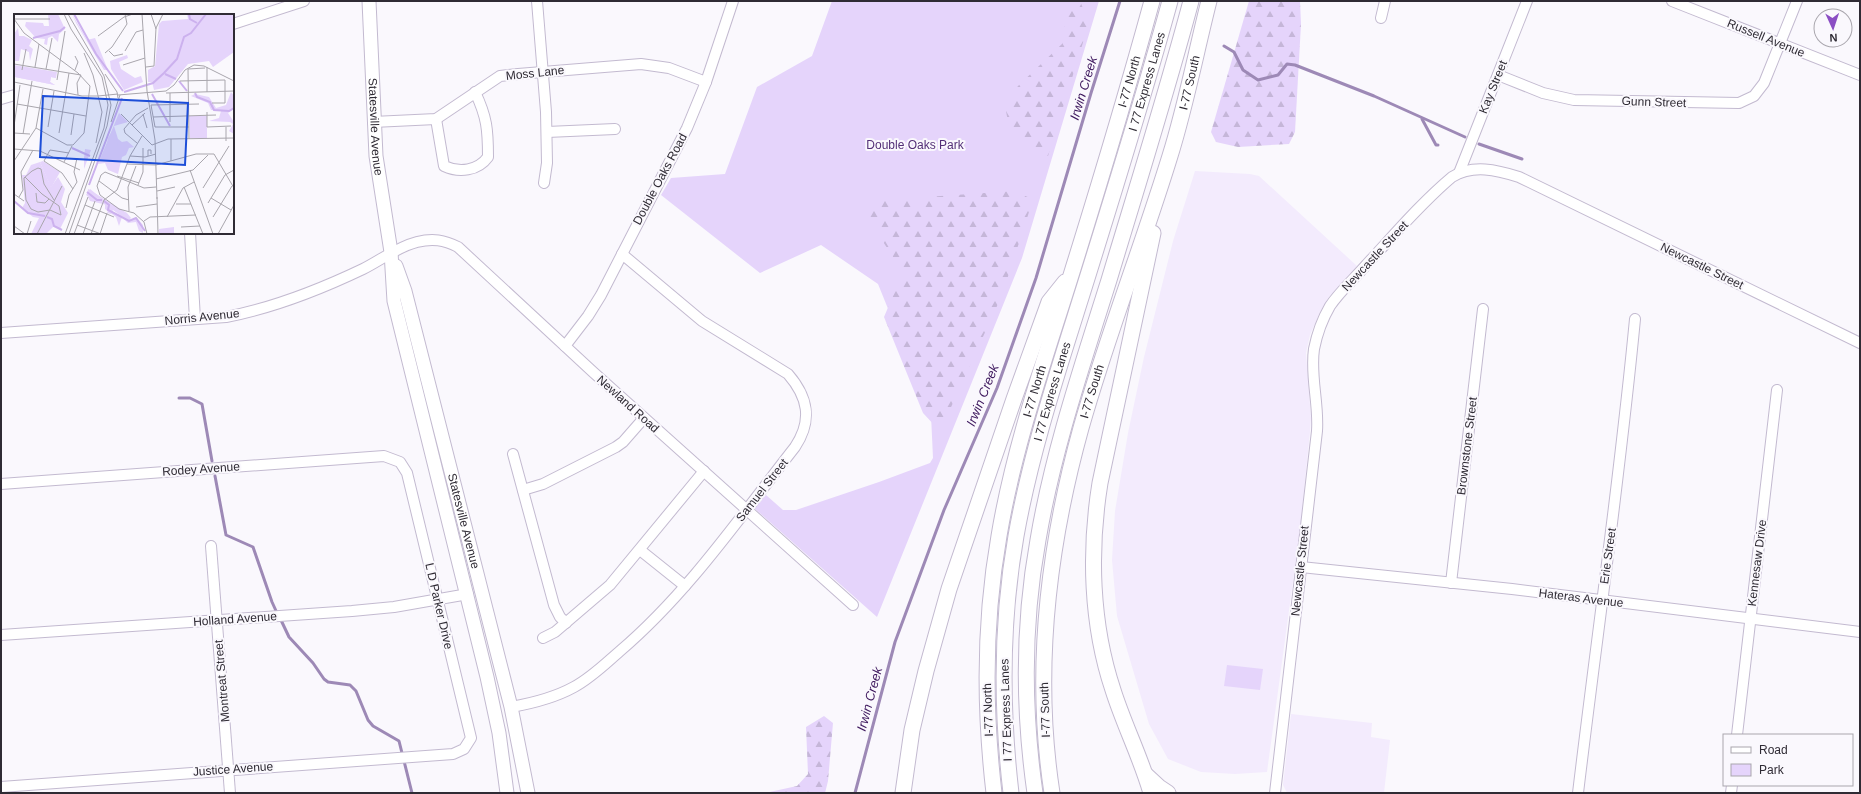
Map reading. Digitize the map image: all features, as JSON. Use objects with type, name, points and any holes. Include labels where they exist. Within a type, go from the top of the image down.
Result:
[{"type":"highway","name":"I-77 North","points":[[994,793],[987,720],[986,667],[989,613],[995,561],[1004,506],[1038,380],[1108,155],[1152,1]]},
{"type":"highway","name":"I 77 Express Lanes","points":[[1011,793],[1004,719],[1004,640],[1010,576],[1021,510],[1044,418],[1124,160],[1170,1]]},
{"type":"highway","name":"I 77 Express Lanes","points":[[1035,793],[1027,718],[1027,655],[1032,585],[1043,514],[1066,417],[1148,152],[1191,1]]},
{"type":"highway","name":"I-77 South","points":[[1052,793],[1044,717],[1044,668],[1048,593],[1056,537],[1073,460],[1091,396],[1171,154],[1209,1]]},
{"type":"highway","points":[[1151,793],[1113,691],[1101,642],[1094,581],[1095,524],[1100,483],[1171,154]]},
{"type":"highway","points":[[904,792],[914,723],[926,671],[949,589],[1049,302],[1072,273]]},
{"type":"highway","points":[[1144,772],[1159,787],[1168,793]]},
{"type":"main road","name":"Statesville Avenue","points":[[368,1],[373,122],[380,185],[391,252],[394,301],[468,594],[499,733],[507,793]]},
{"type":"main road","name":"Statesville Avenue","points":[[391,252],[405,291],[511,707],[528,793]]},
{"type":"street","points":[[234,24],[304,1]]},
{"type":"street","points":[[537,1],[547,132],[547,163],[544,183]]},
{"type":"street","name":"Double Oaks Road","points":[[565,346],[595,306],[687,128],[706,82],[733,1]]},
{"type":"street","points":[[1381,18],[1385,1]]},
{"type":"street","name":"Kay Street","points":[[1459,173],[1527,1]]},
{"type":"street","name":"Russell Avenue","points":[[1672,1],[1860,75]]},
{"type":"street","name":"Gunn Street","points":[[1498,75],[1543,93],[1574,100],[1734,104],[1744,102],[1758,92],[1764,83],[1796,1]]},
{"type":"street","name":"Moss Lane","points":[[436,119],[500,76],[641,64],[669,68],[706,82]]},
{"type":"street","points":[[373,122],[436,119],[444,166],[453,170],[480,166],[488,157],[488,137],[484,112],[475,92]]},
{"type":"street","points":[[1,99],[14,95]]},
{"type":"street","points":[[547,132],[615,129]]},
{"type":"street","name":"Newcastle Street","points":[[1275,793],[1317,431],[1317,403],[1313,364],[1314,348],[1324,319],[1331,305],[1339,294],[1441,187],[1459,173],[1474,169],[1486,169],[1504,172],[1519,177],[1860,343]]},
{"type":"street","points":[[190,234],[195,319]]},
{"type":"street","name":"Newland Road","points":[[391,252],[416,242],[432,240],[445,241],[458,248],[644,418],[853,605]]},
{"type":"street","name":"Norris Avenue","points":[[1,333],[226,317],[282,303],[364,268],[391,252]]},
{"type":"street","name":"Samuel Street","points":[[511,707],[540,702],[575,686],[592,676],[649,625],[685,586],[747,509],[802,436],[806,414],[803,395],[797,384],[788,374],[702,321],[622,254]]},
{"type":"street","name":"Brownstone Street","points":[[1451,583],[1484,309]]},
{"type":"street","name":"Erie Street","points":[[1578,793],[1601,601],[1610,549],[1635,319]]},
{"type":"street","name":"Kennesaw Drive","points":[[1737,734],[1777,390]]},
{"type":"street","points":[[523,490],[543,484],[616,447],[623,442],[644,418]]},
{"type":"street","points":[[513,454],[554,605],[560,617],[566,623]]},
{"type":"street","name":"Rodey Avenue","points":[[1,484],[384,456],[400,462]]},
{"type":"street","name":"L D Parker Drive","points":[[400,462],[407,473],[454,673],[470,729],[471,738],[464,749]]},
{"type":"street","points":[[542,638],[566,623],[610,585],[704,471]]},
{"type":"street","name":"Montreat Street","points":[[211,546],[230,793]]},
{"type":"street","points":[[640,550],[685,586]]},
{"type":"street","name":"Hateras Avenue","points":[[1301,567],[1451,583],[1860,632]]},
{"type":"street","name":"Holland Avenue","points":[[1,635],[217,619],[352,611],[394,607],[468,594]]},
{"type":"street","name":"Justice Avenue","points":[[1,787],[406,756],[453,754],[464,749]]},
{"type":"shaded area","points":[[1195,171],[1250,174],[1259,176],[1357,266],[1329,297],[1320,312],[1310,335],[1306,353],[1311,418],[1310,432],[1300,530],[1267,772],[1235,774],[1201,772],[1168,759],[1149,724],[1117,616],[1112,560],[1115,511],[1128,433],[1144,357],[1173,241]]},
{"type":"shaded area","points":[[1291,714],[1372,723],[1371,737],[1390,740],[1384,793],[1287,793],[1283,785]]},
{"type":"green space","name":"Double Oaks Park","points":[[832,1],[1099,1],[1022,258],[877,617],[754,508],[766,495],[783,510],[796,510],[930,463],[933,458],[931,415],[878,284],[821,245],[760,273],[661,195],[671,178],[725,174],[757,87],[812,56]]},
{"type":"green space","points":[[1073,1],[1080,1],[1089,23],[1048,156],[1011,137],[1005,106],[1018,86],[1062,44],[1067,7]]},
{"type":"green space","points":[[1249,1],[1300,1],[1301,24],[1295,132],[1289,144],[1238,147],[1216,142],[1211,132]]},
{"type":"green space","points":[[1014,191],[1030,198],[1029,212],[1002,295],[947,416],[936,427],[923,413],[884,317],[903,272],[868,219],[867,201]]},
{"type":"green space","points":[[1227,665],[1263,669],[1260,690],[1224,686]]},
{"type":"green space","points":[[824,716],[833,723],[828,781],[825,793],[765,793],[797,786],[808,774],[806,727]]},
{"type":"waterway","name":"Irwin Creek","points":[[855,793],[895,642],[944,510],[997,388],[1036,278],[1120,1]]},
{"type":"waterway","points":[[1224,46],[1234,52],[1243,70],[1258,80],[1278,75],[1287,64],[1295,65],[1374,96],[1465,137]]},
{"type":"waterway","points":[[1422,119],[1436,145],[1438,145]]},
{"type":"waterway","points":[[1479,144],[1522,159]]},
{"type":"waterway","points":[[179,398],[190,398],[202,404],[212,461]]},
{"type":"waterway","points":[[215,476],[226,535],[253,547],[277,613]]},
{"type":"waterway","points":[[280,618],[289,637],[313,663],[324,679],[328,682],[350,685],[356,691],[368,720],[373,726],[399,741],[412,793]]}]
